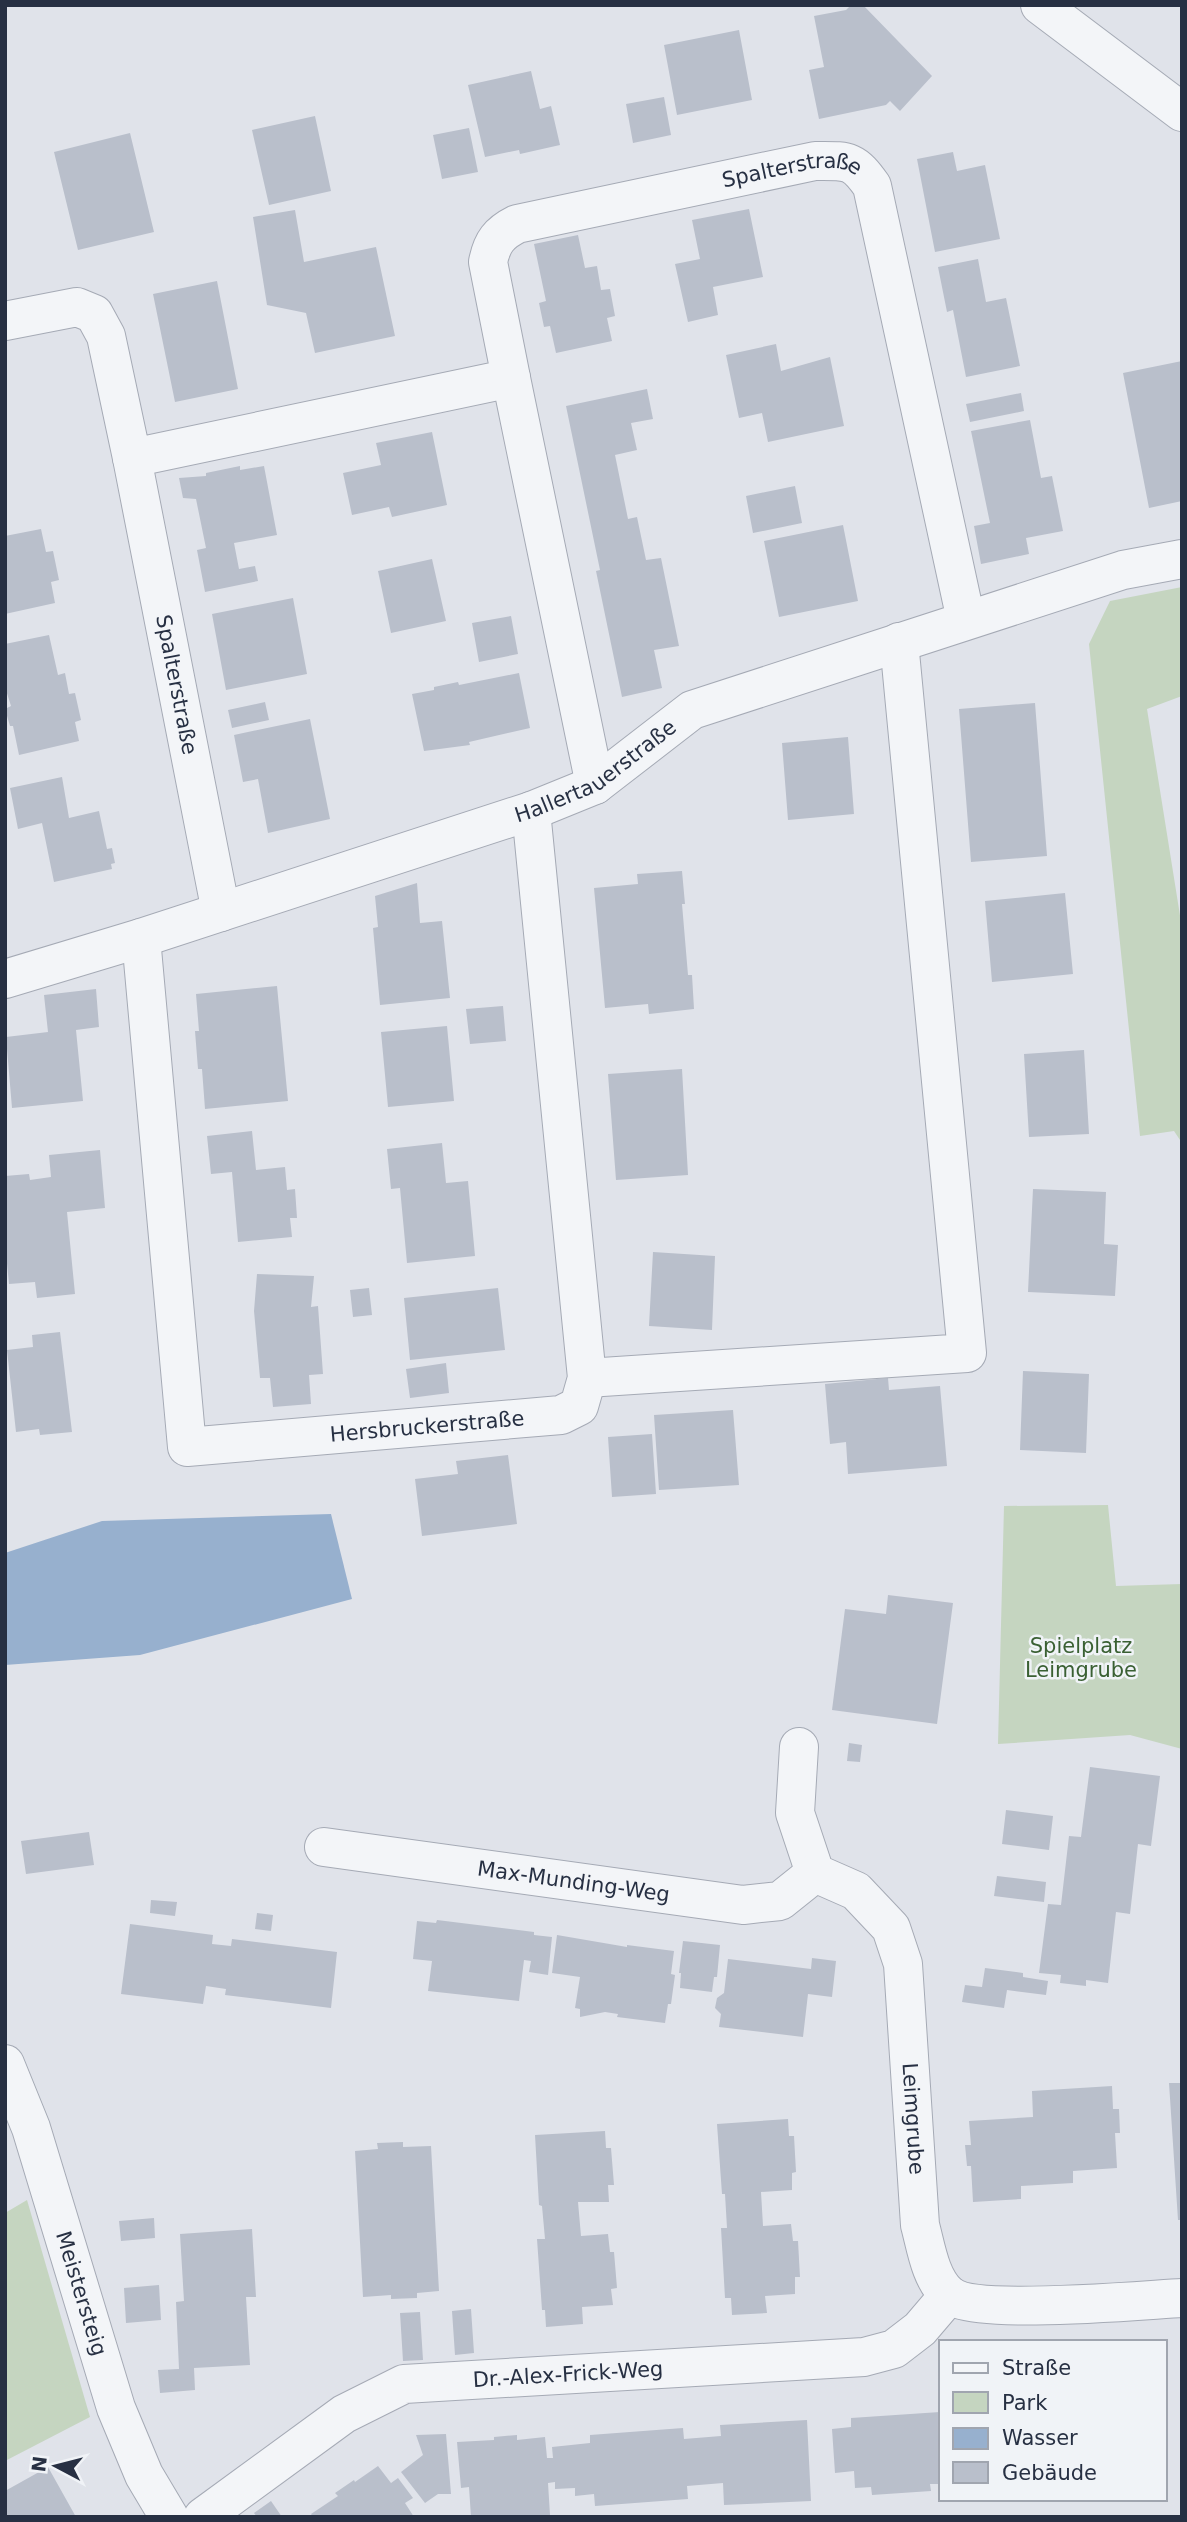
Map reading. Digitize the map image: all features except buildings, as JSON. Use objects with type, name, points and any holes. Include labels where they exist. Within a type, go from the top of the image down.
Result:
[{"type":"street","points":[[1040,5],[1182,112]]},
{"type":"street","name":"Spalterstraße","points":[[595,785],[488,262],[492,244],[503,231],[517,224],[815,161],[839,161],[859,166],[872,186],[966,620]]},
{"type":"street","name":"Spalterstraße","points":[[5,321],[77,307],[94,314],[106,336],[221,912]]},
{"type":"street","points":[[132,458],[511,378]]},
{"type":"street","name":"Hallertauerstraße","points":[[5,979],[141,938],[531,811],[595,785],[692,710],[1123,570],[1182,559]]},
{"type":"street","points":[[587,1377],[967,1353],[899,642]]},
{"type":"street","name":"Hersbruckerstraße","points":[[141,938],[187,1447],[561,1415],[579,1406],[587,1377],[531,811]]},
{"type":"street","points":[[799,1747],[795,1813],[815,1873]]},
{"type":"street","name":"Max-Munding-Weg","points":[[324,1847],[743,1905],[780,1901],[815,1873]]},
{"type":"street","name":"Leimgrube","points":[[815,1873],[856,1891],[891,1928],[903,1964],[920,2225],[937,2279],[949,2295]]},
{"type":"street","name":"Meistersteig","points":[[5,2064],[31,2128],[116,2408],[144,2475],[169,2517]]},
{"type":"street","points":[[949,2295],[971,2303],[1000,2305],[1182,2298]]},
{"type":"street","name":"Dr.-Alex-Frick-Weg","points":[[203,2517],[344,2414],[404,2384],[864,2357],[894,2349],[920,2329],[949,2295]]},
{"type":"green space","points":[[1182,587],[1182,696],[1147,709],[1182,928],[1182,1143],[1174,1131],[1140,1136],[1089,644],[1110,601]]},
{"type":"green space","name":"Spielplatz Leimgrube","points":[[1108,1505],[1116,1586],[1182,1584],[1182,1749],[1130,1735],[998,1744],[1004,1506]]},
{"type":"green space","points":[[27,2200],[90,2417],[5,2461],[5,2213]]},
{"type":"water","points":[[331,1514],[352,1599],[140,1655],[5,1665],[5,1553],[102,1521]]}]
